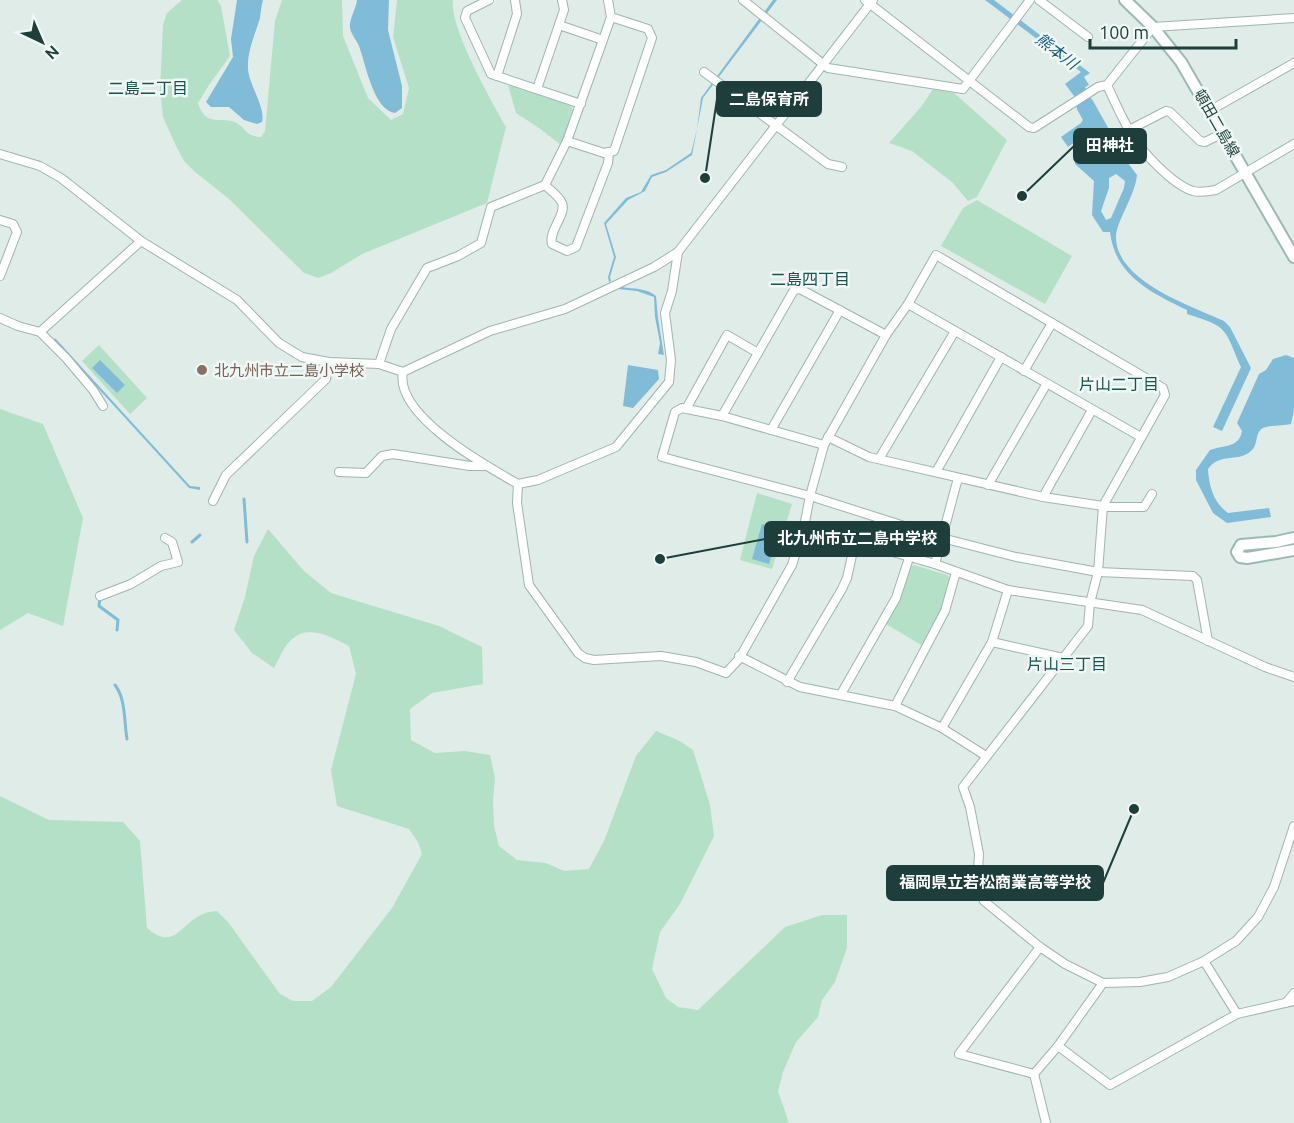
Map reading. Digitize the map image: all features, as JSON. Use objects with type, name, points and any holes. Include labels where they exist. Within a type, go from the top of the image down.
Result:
[{"type":"main road","name":"頓田二島線","points":[[1125,0],[1153,27],[1181,62],[1211,110],[1245,174],[1293,251]]},
{"type":"main road","points":[[1294,538],[1240,545],[1237,552],[1240,557],[1247,558],[1294,550]]},
{"type":"street","points":[[489,0],[467,11],[465,18],[491,74],[581,104]]},
{"type":"street","points":[[497,76],[518,14],[515,0]]},
{"type":"street","points":[[537,89],[564,10],[562,0]]},
{"type":"street","points":[[379,364],[391,329],[427,268],[458,256],[481,243],[491,207],[545,185],[567,141],[611,17],[608,0]]},
{"type":"street","points":[[743,0],[824,62],[828,68],[963,88],[1030,0]]},
{"type":"street","points":[[1039,0],[1088,37]]},
{"type":"street","points":[[0,154],[40,166],[61,178],[141,241],[237,300],[279,343],[302,357],[329,362],[379,364],[403,372],[490,331],[565,309],[654,267],[678,252],[869,1],[1029,127],[1034,128],[1098,87],[1107,85],[1153,27],[1294,18]]},
{"type":"street","points":[[567,141],[604,153],[614,151],[652,38],[648,29],[611,17]]},
{"type":"street","points":[[559,25],[603,40]]},
{"type":"street","points":[[1211,110],[1294,63]]},
{"type":"street","points":[[704,72],[828,164],[842,167]]},
{"type":"street","points":[[1107,85],[1129,130],[1142,150],[1191,190],[1204,192],[1216,190],[1294,144]]},
{"type":"street","points":[[1129,130],[1166,111],[1170,112],[1200,141],[1205,142],[1223,133]]},
{"type":"street","points":[[545,185],[562,203],[563,209],[550,238],[552,244],[567,251],[576,247],[608,163],[609,152]]},
{"type":"street","points":[[0,220],[13,224],[17,232],[0,276]]},
{"type":"street","points":[[40,332],[141,241]]},
{"type":"street","points":[[403,372],[401,382],[409,400],[435,430],[484,466],[518,484],[538,480],[616,447],[669,382],[671,360],[664,313],[672,291],[678,252]]},
{"type":"street","points":[[518,484],[517,503],[530,585],[578,653],[594,660],[661,656],[696,662],[726,673],[739,656],[792,565],[828,437],[936,255],[1162,388],[1165,395],[1103,506],[1098,572],[1090,603],[1088,626],[963,788],[970,807],[979,854],[976,887],[984,901],[1040,947],[1065,964],[1103,983],[1140,982],[1168,977],[1204,961],[1236,941],[1257,917],[1274,887],[1294,826]]},
{"type":"street","points":[[722,417],[794,290],[800,289],[886,336]]},
{"type":"street","points":[[908,304],[1046,385],[1141,437]]},
{"type":"street","points":[[771,430],[840,310]]},
{"type":"street","points":[[0,318],[40,332],[86,382],[103,406]]},
{"type":"street","points":[[1024,371],[1052,323]]},
{"type":"street","points":[[879,459],[955,331]]},
{"type":"street","points":[[686,409],[690,398],[727,335],[758,353]]},
{"type":"street","points":[[936,472],[1001,357]]},
{"type":"street","points":[[213,501],[226,476],[326,379],[329,362]]},
{"type":"street","points":[[988,485],[1046,385]]},
{"type":"street","points":[[824,445],[682,408],[675,412],[662,457],[810,496],[942,538],[1016,557],[1098,572],[1193,576],[1197,580],[1208,641]]},
{"type":"street","points":[[1043,497],[1092,410]]},
{"type":"street","points":[[828,437],[869,457],[1043,497],[1103,506],[1144,507],[1152,494]]},
{"type":"street","points":[[339,472],[366,473],[382,456],[393,454],[470,466],[484,466]]},
{"type":"street","points":[[935,564],[958,478]]},
{"type":"street","points":[[804,527],[935,564],[1008,590],[1142,610],[1265,667],[1294,677]]},
{"type":"street","points":[[100,596],[131,584],[161,566],[178,562],[171,542],[165,538]]},
{"type":"street","points":[[787,682],[842,589],[847,578],[855,542]]},
{"type":"street","points":[[841,694],[896,598],[909,558]]},
{"type":"street","points":[[895,706],[945,611],[956,572]]},
{"type":"street","points":[[942,728],[992,642],[1008,590]]},
{"type":"street","points":[[992,642],[1063,658]]},
{"type":"street","points":[[739,656],[800,687],[895,706],[942,728],[986,756]]},
{"type":"street","points":[[1034,1074],[959,1054],[1040,947]]},
{"type":"street","points":[[1204,961],[1237,1014]]},
{"type":"street","points":[[1034,1074],[1058,1046],[1103,983]]},
{"type":"street","points":[[1058,1046],[1110,1085],[1237,1014],[1290,1002],[1294,993]]},
{"type":"street","points":[[1034,1074],[1046,1123]]},
{"type":"green space","points":[[182,0],[217,0],[221,6],[230,56],[198,103],[201,111],[210,119],[237,123],[249,134],[261,137],[265,131],[275,21],[282,0],[342,0],[343,36],[368,98],[391,120],[403,114],[409,88],[393,37],[397,0],[453,0],[454,12],[464,45],[506,127],[487,203],[362,254],[331,273],[318,278],[304,273],[229,199],[184,161],[163,117],[160,91],[163,25],[167,13]]},
{"type":"green space","points":[[508,85],[571,106],[573,111],[561,145],[516,113]]},
{"type":"green space","points":[[933,89],[954,93],[1007,140],[977,197],[968,201],[953,183],[912,151],[889,143],[921,107]]},
{"type":"green space","points":[[977,200],[1072,256],[1045,304],[941,246],[963,208]]},
{"type":"green space","points":[[99,345],[147,398],[130,414],[82,361]]},
{"type":"green space","points":[[0,409],[43,424],[83,518],[63,626],[28,613],[0,630]]},
{"type":"green space","points":[[757,493],[792,504],[772,569],[740,560]]},
{"type":"green space","points":[[268,529],[304,571],[331,593],[439,626],[482,647],[483,684],[432,693],[410,709],[411,740],[435,753],[465,751],[490,755],[495,778],[494,826],[499,846],[517,860],[546,863],[564,871],[589,869],[604,841],[636,756],[656,731],[680,741],[693,750],[710,805],[714,836],[680,904],[660,932],[652,969],[666,998],[678,1007],[698,1010],[785,927],[822,915],[847,915],[847,948],[835,982],[822,1000],[818,1017],[796,1042],[783,1072],[778,1091],[789,1123],[0,1123],[0,796],[49,820],[123,822],[140,841],[147,928],[158,935],[167,937],[174,935],[205,913],[217,911],[228,922],[280,994],[293,1001],[312,1001],[331,987],[392,908],[422,854],[418,842],[409,829],[337,806],[331,770],[356,674],[349,646],[320,634],[306,632],[289,642],[274,668],[252,653],[234,630],[245,597],[254,556]]},
{"type":"green space","points":[[914,565],[947,575],[951,581],[941,612],[923,646],[886,624],[901,598],[910,567]]},
{"type":"water","points":[[237,0],[263,0],[248,62],[249,75],[263,116],[262,122],[257,124],[244,120],[229,107],[211,107],[206,102],[233,57],[231,39]]},
{"type":"water","points":[[357,0],[389,0],[388,30],[402,86],[402,108],[395,113],[388,110],[376,96],[359,46],[351,31],[351,21]]},
{"type":"water","points":[[773,0],[777,0],[703,98],[692,155],[666,172],[652,177],[645,191],[628,200],[606,224],[616,257],[609,282],[608,277],[614,257],[604,223],[626,198],[641,192],[651,175],[666,170],[691,153],[701,98]]},
{"type":"water","points":[[985,0],[994,0],[1090,73],[1084,77],[1089,85],[1085,87],[1087,91],[1083,94],[1103,121],[1068,147],[1061,137],[1081,123],[1087,113],[1065,84],[1081,72]]},
{"type":"water","points":[[1103,137],[1109,138],[1137,175],[1117,230],[1119,252],[1128,266],[1141,279],[1157,290],[1224,321],[1230,327],[1251,368],[1222,431],[1213,427],[1241,367],[1228,337],[1218,326],[1187,314],[1187,310],[1161,297],[1127,272],[1113,247],[1110,232],[1103,232],[1092,215],[1094,181],[1075,164],[1076,156]],"holes":[[[1116,174],[1125,181],[1111,218],[1106,220],[1101,211],[1109,188],[1109,178]]]},
{"type":"water","points":[[622,287],[644,290],[656,296],[664,355],[658,354],[660,343],[654,297],[637,291],[618,289]]},
{"type":"water","points":[[55,338],[190,486],[200,487],[200,490],[189,488],[54,340]]},
{"type":"water","points":[[1286,355],[1294,358],[1294,410],[1291,424],[1263,428],[1259,432],[1255,447],[1248,453],[1219,460],[1208,469],[1213,494],[1228,513],[1269,508],[1271,517],[1227,523],[1213,513],[1196,480],[1196,470],[1210,450],[1230,445],[1238,440],[1242,431],[1237,423],[1259,374],[1266,370],[1273,359]]},
{"type":"water","points":[[100,360],[125,385],[117,393],[92,368]]},
{"type":"water","points":[[628,365],[658,370],[659,379],[633,408],[623,406]]},
{"type":"water","points":[[762,524],[779,529],[769,564],[752,559]]},
{"type":"waterway","name":"熊本川","points":[[1085,105],[1114,157]]},
{"type":"waterway","points":[[244,499],[247,542]]},
{"type":"waterway","points":[[192,542],[200,535]]},
{"type":"waterway","points":[[100,598],[99,606],[118,620],[117,630]]},
{"type":"waterway","points":[[115,685],[123,704],[127,739]]},
{"type":"place","name":"二島保育所","points":[[705,178]]},
{"type":"place","name":"田神社","points":[[1022,196]]},
{"type":"place","name":"北九州市立二島小学校","points":[[202,370]]},
{"type":"place","name":"北九州市立二島中学校","points":[[660,559]]},
{"type":"place","name":"福岡県立若松商業高等学校","points":[[1134,809]]},
{"type":"district","name":"二島二丁目","points":[[148,88]]},
{"type":"district","name":"二島四丁目","points":[[810,279]]},
{"type":"district","name":"片山二丁目","points":[[1119,384]]},
{"type":"district","name":"片山三丁目","points":[[1067,664]]}]
